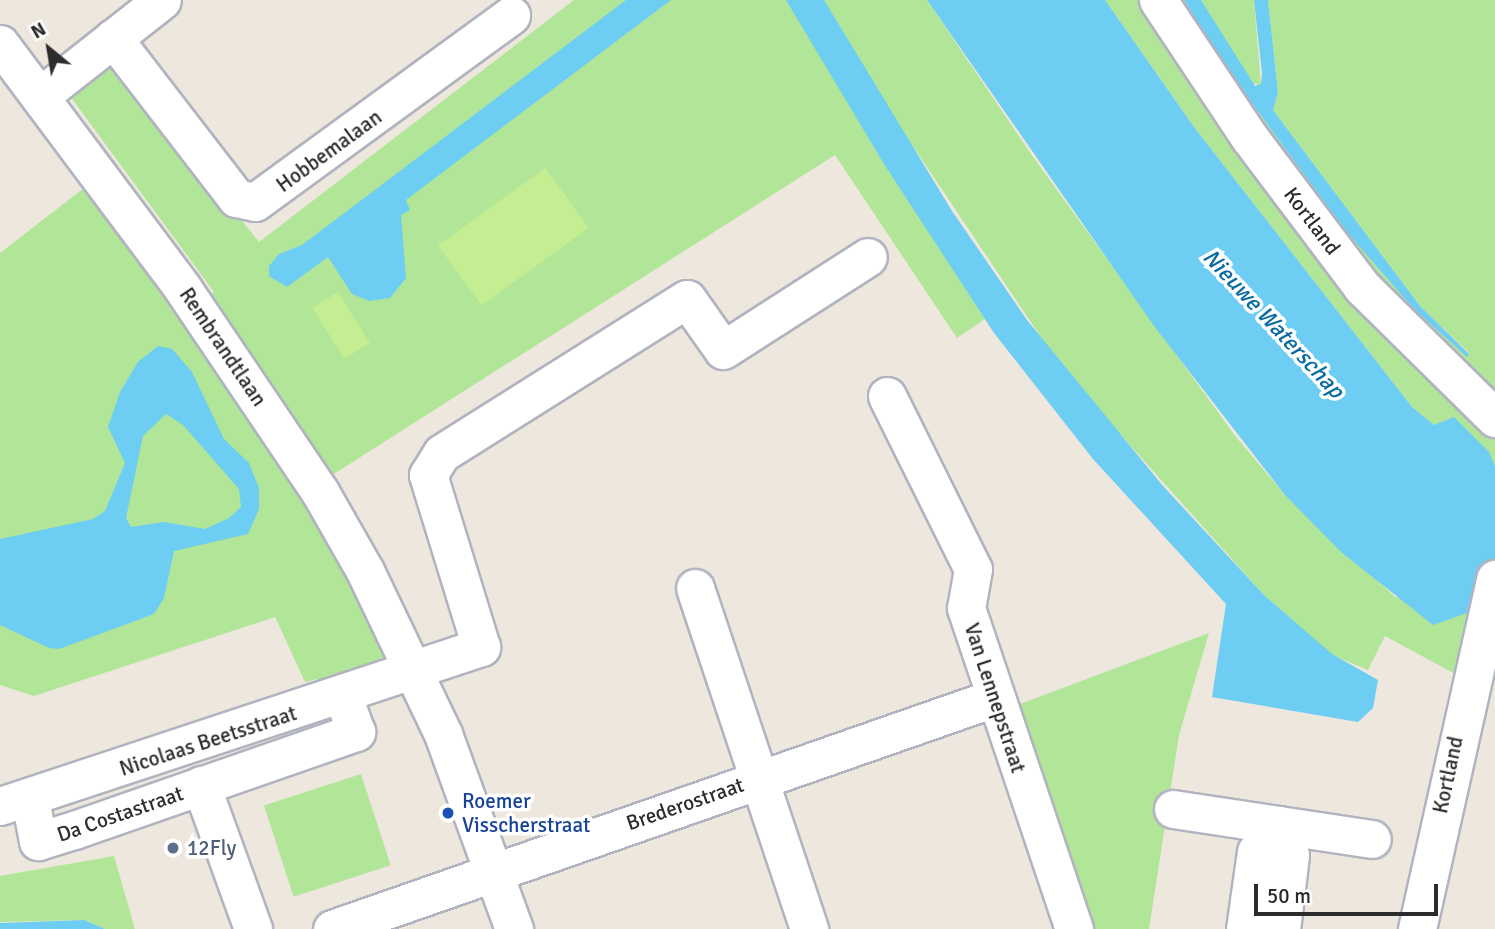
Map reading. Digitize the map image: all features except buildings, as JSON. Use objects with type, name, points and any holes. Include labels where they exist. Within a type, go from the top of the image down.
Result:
[{"type":"street","points":[[40,96],[162,0]]},
{"type":"street","name":"Kortland","points":[[1157,0],[1248,136],[1362,287],[1495,418]]},
{"type":"street","name":"Hobbemalaan","points":[[113,38],[236,198],[255,202],[511,15]]},
{"type":"street","name":"Rembrandtlaan","points":[[0,44],[183,289],[320,492],[414,670],[494,869],[514,929]]},
{"type":"street","points":[[414,670],[481,646],[428,475],[442,453],[687,299],[723,349],[868,257]]},
{"type":"street","name":"Van Lennepstraat","points":[[887,396],[973,569],[966,608],[994,698],[1074,929]]},
{"type":"street","name":"Kortland","points":[[1417,929],[1495,579]]},
{"type":"street","name":"Brederostraat","points":[[695,588],[756,779],[808,929]]},
{"type":"street","name":"Nicolaas Beetsstraat","points":[[15,802],[343,696],[414,670]]},
{"type":"street","name":"Da Costastraat","points":[[15,802],[38,841],[356,733],[343,696]]},
{"type":"street","name":"Brederostraat","points":[[332,929],[494,869],[994,698]]},
{"type":"street","name":"Da Costastraat","points":[[201,785],[253,929]]},
{"type":"street","points":[[1173,809],[1372,839]]},
{"type":"street","points":[[1245,929],[1256,852],[1279,825]]},
{"type":"street","points":[[1279,825],[1290,855],[1281,929]]},
{"type":"green space","points":[[574,0],[927,0],[1031,154],[1236,437],[1285,495],[1395,597],[1470,612],[1455,674],[1385,636],[1368,670],[1332,655],[1264,595],[1063,370],[892,115],[866,134],[985,319],[957,338],[835,155],[304,493],[398,657],[319,685],[317,679],[305,682],[275,617],[34,696],[0,685],[0,253],[84,188],[184,317],[214,292],[70,96],[101,59],[120,67],[259,242]]},
{"type":"green space","points":[[1105,0],[1147,0],[1459,406],[1495,437],[1495,466],[1480,445],[1434,425],[1412,407],[1194,127]]},
{"type":"green space","points":[[1166,0],[1184,0],[1226,68],[1345,230],[1467,357],[1469,353],[1420,306],[1273,110],[1278,92],[1268,0],[1495,0],[1495,396],[1387,301]]},
{"type":"green space","points":[[1201,0],[1254,0],[1261,85],[1250,83]]},
{"type":"green space","points":[[545,168],[588,228],[482,305],[438,246]]},
{"type":"green space","points":[[338,292],[370,343],[344,359],[313,308]]},
{"type":"green space","points":[[1209,633],[1179,735],[1149,929],[1092,929],[1020,704]]},
{"type":"green space","points":[[361,774],[391,865],[294,897],[264,806]]},
{"type":"green space","points":[[114,856],[135,929],[105,929],[84,920],[0,922],[0,876]]},
{"type":"water","points":[[626,0],[671,0],[406,200],[410,210],[401,215],[406,278],[390,298],[369,301],[352,294],[328,257],[287,287],[269,276],[269,266],[279,254],[302,245]]},
{"type":"water","points":[[786,0],[824,0],[952,211],[1027,320],[1163,486],[1264,595],[1332,654],[1378,680],[1373,708],[1358,722],[1212,697],[1226,604],[1093,459],[994,333],[884,164]]},
{"type":"water","name":"Nieuwe Waterschap","points":[[927,0],[1105,0],[1194,127],[1412,407],[1434,425],[1454,417],[1489,452],[1495,466],[1495,614],[1470,612],[1433,625],[1341,552],[1285,495],[1154,326]]},
{"type":"water","points":[[1184,0],[1201,0],[1255,86],[1261,84],[1262,73],[1254,0],[1268,0],[1278,92],[1273,110],[1420,306],[1469,354],[1467,357],[1413,308],[1345,230],[1226,68]]},
{"type":"water","points":[[158,346],[172,349],[192,372],[224,439],[249,463],[259,488],[259,509],[248,534],[174,551],[164,598],[154,614],[59,649],[49,648],[0,625],[0,539],[93,519],[105,511],[125,463],[108,427],[120,392],[138,362]],"holes":[[[166,414],[183,425],[239,489],[241,507],[229,518],[205,529],[164,522],[131,527],[126,518],[143,436]]]},
{"type":"water","points":[[84,920],[105,929],[0,929],[0,923]]},
{"type":"place","name":"Roemer Visscherstraat","points":[[448,813]]},
{"type":"place","name":"12Fly","points":[[173,848]]}]
